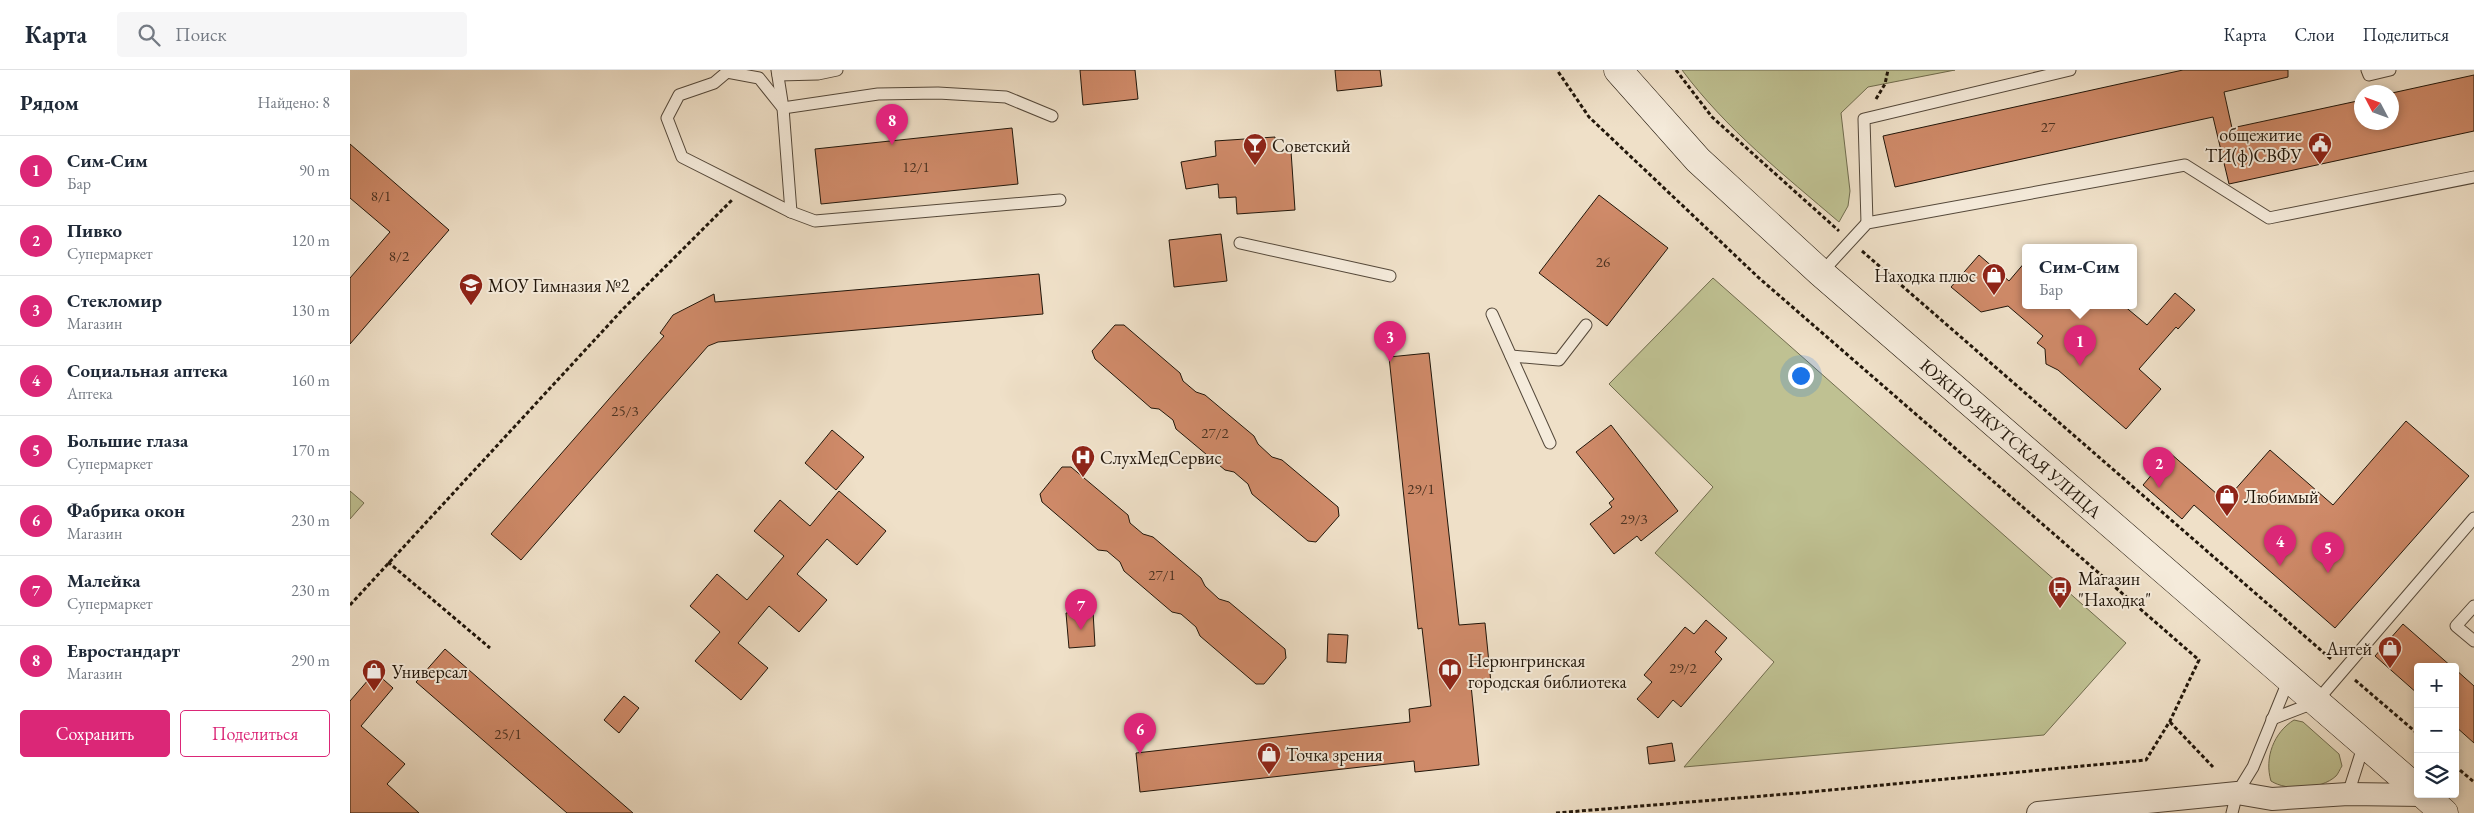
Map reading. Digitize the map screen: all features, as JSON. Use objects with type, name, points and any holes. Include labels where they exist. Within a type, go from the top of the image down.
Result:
[{"type":"street","name":"ЮЖНО-ЯКУТСКАЯ УЛИЦА","points":[[1618,70],[1698,160],[1821,273],[2414,787]]},
{"type":"street","points":[[2039,813],[2235,803],[2348,794],[2414,794]]},
{"type":"street","points":[[2427,798],[2444,813]]},
{"type":"lane","points":[[791,212],[783,108],[778,72],[818,74],[837,70]]},
{"type":"lane","points":[[1867,223],[1864,119],[2070,70]]},
{"type":"lane","points":[[2367,70],[2368,75],[2390,70]]},
{"type":"lane","points":[[783,108],[758,78],[727,72],[714,83],[679,95],[667,118],[682,157],[743,189],[791,212],[815,221],[1060,200]]},
{"type":"lane","points":[[783,108],[878,94],[938,93],[1006,97],[1052,116]]},
{"type":"lane","points":[[1821,273],[1867,223],[2185,165],[2270,218],[2474,177]]},
{"type":"lane","points":[[1240,243],[1390,276]]},
{"type":"lane","points":[[1492,314],[1550,443]]},
{"type":"lane","points":[[1511,356],[1559,360],[1586,325]]},
{"type":"lane","points":[[2272,719],[2316,702],[2474,518]]},
{"type":"lane","points":[[2474,606],[2456,626],[2474,642]]},
{"type":"lane","points":[[2235,803],[2253,768],[2289,678]]},
{"type":"lane","points":[[2348,794],[2364,744]]},
{"type":"path","points":[[1556,813],[1809,792],[2146,760],[2170,721],[2198,660],[1759,278],[1589,117],[1557,70]]},
{"type":"path","points":[[1676,70],[1712,117],[1850,241],[2256,597],[2414,731]]},
{"type":"path","points":[[1864,119],[1885,84],[1888,70]]},
{"type":"path","points":[[350,605],[624,308],[743,189]]},
{"type":"path","points":[[388,562],[490,648]]},
{"type":"path","points":[[2170,721],[2213,766]]},
{"type":"path","points":[[2459,769],[2474,782]]},
{"type":"green space","points":[[1682,70],[1955,70],[1868,87],[1841,113],[1850,191],[1848,206],[1839,222],[1737,132],[1699,92]]},
{"type":"green space","points":[[1713,278],[2126,643],[2044,735],[1684,767],[1774,662],[1655,553],[1713,487],[1609,384]]},
{"type":"green space","points":[[350,491],[364,503],[350,519]]},
{"type":"green space","points":[[2294,720],[2303,722],[2339,754],[2342,766],[2336,776],[2330,781],[2303,788],[2294,788],[2271,781],[2269,763],[2272,746],[2281,731]]},
{"type":"building","points":[[1080,70],[1135,70],[1138,99],[1083,105]]},
{"type":"building","points":[[1335,70],[1380,70],[1382,86],[1337,91]]},
{"type":"building","points":[[2183,70],[2288,70],[2288,77],[2224,92],[2232,128],[2354,102],[2354,130],[2399,130],[2399,91],[2474,75],[2474,131],[2229,184],[2213,117],[1895,187],[1883,136]]},
{"type":"building","points":[[1012,128],[1018,184],[821,204],[815,149]]},
{"type":"building","name":"Советский","points":[[1275,137],[1276,152],[1291,151],[1295,210],[1237,214],[1236,197],[1219,198],[1218,184],[1186,189],[1181,162],[1216,156],[1215,141]]},
{"type":"building","points":[[350,144],[449,230],[350,344],[350,278],[390,232],[350,198]]},
{"type":"building","points":[[1599,195],[1668,248],[1607,326],[1539,273]]},
{"type":"building","points":[[1221,234],[1227,281],[1174,287],[1169,240]]},
{"type":"building","points":[[1979,255],[2009,281],[2022,266],[2022,309],[2128,309],[2147,325],[2175,293],[2195,310],[2178,329],[2176,327],[2139,369],[2161,389],[2126,429],[2058,370],[2046,364],[2045,349],[2037,343],[2043,336],[2008,306],[1981,312],[1951,287]]},
{"type":"building","points":[[1039,274],[1043,314],[718,342],[708,346],[521,560],[491,534],[664,336],[660,333],[673,315],[714,294],[715,302]]},
{"type":"building","points":[[1115,325],[1124,325],[1180,373],[1183,381],[1196,392],[1205,395],[1254,436],[1258,444],[1272,457],[1282,460],[1338,507],[1339,516],[1316,542],[1308,541],[1252,494],[1248,484],[1234,472],[1225,470],[1176,429],[1173,420],[1159,409],[1151,408],[1095,359],[1092,351]]},
{"type":"building","points":[[1429,353],[1459,625],[1485,623],[1491,683],[1471,685],[1479,765],[1415,772],[1414,761],[1140,792],[1136,753],[1410,722],[1409,709],[1431,706],[1422,628],[1418,629],[1389,357]]},
{"type":"building","points":[[2406,421],[2469,476],[2335,628],[2194,505],[2182,519],[2143,485],[2170,453],[2225,501],[2270,450],[2333,505]]},
{"type":"building","points":[[1611,425],[1678,511],[1641,541],[1637,536],[1614,554],[1590,524],[1612,507],[1609,503],[1614,499],[1576,452]]},
{"type":"building","points":[[832,430],[864,457],[836,490],[805,463]]},
{"type":"building","points":[[1062,467],[1071,467],[1128,515],[1130,523],[1143,534],[1153,537],[1201,578],[1205,586],[1219,599],[1229,602],[1285,649],[1286,658],[1264,684],[1256,684],[1200,636],[1196,627],[1181,614],[1172,612],[1124,571],[1120,562],[1107,551],[1098,550],[1042,502],[1040,494]]},
{"type":"building","points":[[839,491],[886,531],[857,565],[827,539],[797,574],[827,600],[799,632],[769,606],[738,643],[768,668],[741,700],[695,661],[720,632],[690,606],[717,574],[747,600],[784,556],[754,531],[780,500],[810,526]]},
{"type":"building","points":[[1093,611],[1095,646],[1069,648],[1066,613]]},
{"type":"building","points":[[1706,620],[1727,638],[1715,652],[1722,659],[1681,707],[1673,700],[1658,718],[1637,699],[1652,682],[1644,675],[1685,627],[1694,634]]},
{"type":"building","points":[[2403,624],[2447,663],[2414,663],[2414,690],[2375,656]]},
{"type":"building","points":[[1328,634],[1348,635],[1346,663],[1327,662]]},
{"type":"building","points":[[445,649],[633,813],[567,813],[416,682]]},
{"type":"building","points":[[375,672],[393,688],[361,726],[405,764],[387,784],[419,813],[350,813],[350,701]]},
{"type":"building","points":[[2459,673],[2474,686],[2474,743],[2459,730]]},
{"type":"building","points":[[624,696],[639,708],[619,733],[604,720]]},
{"type":"building","points":[[1672,743],[1675,761],[1649,764],[1647,747]]},
{"type":"place","name":"Евростандарт","points":[[892,145]]},
{"type":"place","name":"общежитие ТИ(ф)СВФУ","points":[[2320,165]]},
{"type":"place","name":"Советский","points":[[1255,166]]},
{"type":"place","name":"Находка плюс","points":[[1994,296]]},
{"type":"place","name":"МОУ Гимназия №2","points":[[471,306]]},
{"type":"place","name":"Стекломир","points":[[1390,362]]},
{"type":"place","name":"Сим-Сим","points":[[2080,366]]},
{"type":"place","name":"СлухМедСервис","points":[[1083,478]]},
{"type":"place","name":"Пивко","points":[[2159,488]]},
{"type":"place","name":"Любимый","points":[[2227,517]]},
{"type":"place","name":"Социальная аптека","points":[[2280,566]]},
{"type":"place","name":"Большие глаза","points":[[2328,573]]},
{"type":"place","name":"Магазин \"Находка\"","points":[[2060,609]]},
{"type":"place","name":"Малейка","points":[[1081,630]]},
{"type":"place","name":"Антей","points":[[2390,669]]},
{"type":"place","name":"Нерюнгринская городская библиотека","points":[[1450,691]]},
{"type":"place","name":"Универсал","points":[[374,692]]},
{"type":"place","name":"Фабрика окон","points":[[1140,754]]},
{"type":"place","name":"Точка зрения","points":[[1269,775]]}]
